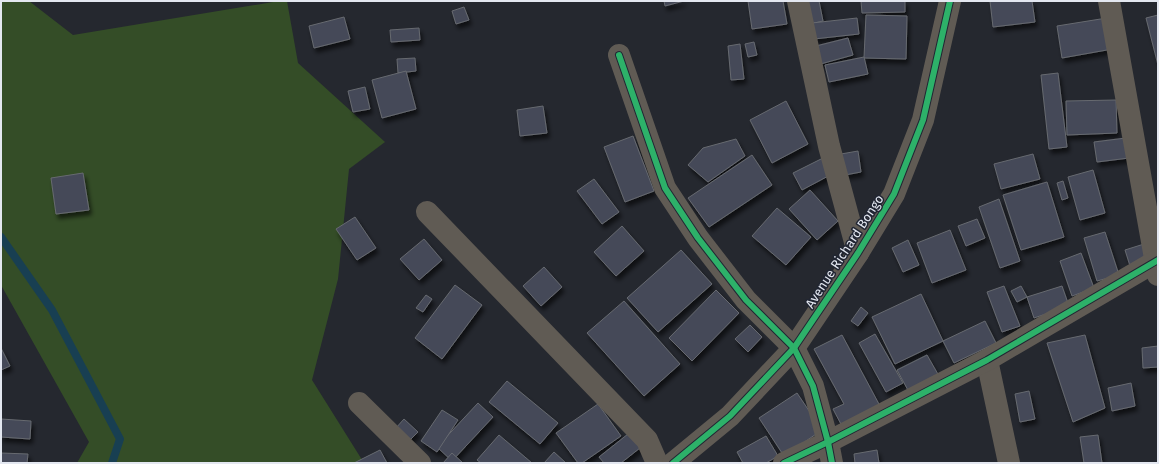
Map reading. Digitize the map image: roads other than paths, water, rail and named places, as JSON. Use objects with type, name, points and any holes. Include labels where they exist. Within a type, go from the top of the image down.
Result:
[{"type":"street","points":[[798,1],[829,146],[858,252]]},
{"type":"street","name":"Avenue Richard Bongo","points":[[673,463],[730,416],[794,348],[858,252],[894,194],[923,120],[950,1]]},
{"type":"street","points":[[784,463],[830,453],[987,360],[1157,266],[1109,1]]},
{"type":"street","points":[[619,55],[665,188],[698,238],[746,300],[794,348],[813,386],[830,453]]},
{"type":"street","points":[[427,212],[647,440],[657,463]]},
{"type":"street","points":[[987,360],[1009,463]]},
{"type":"street","points":[[359,403],[420,463]]},
{"type":"waterway","points":[[1,237],[52,310],[120,439],[112,463]]}]
